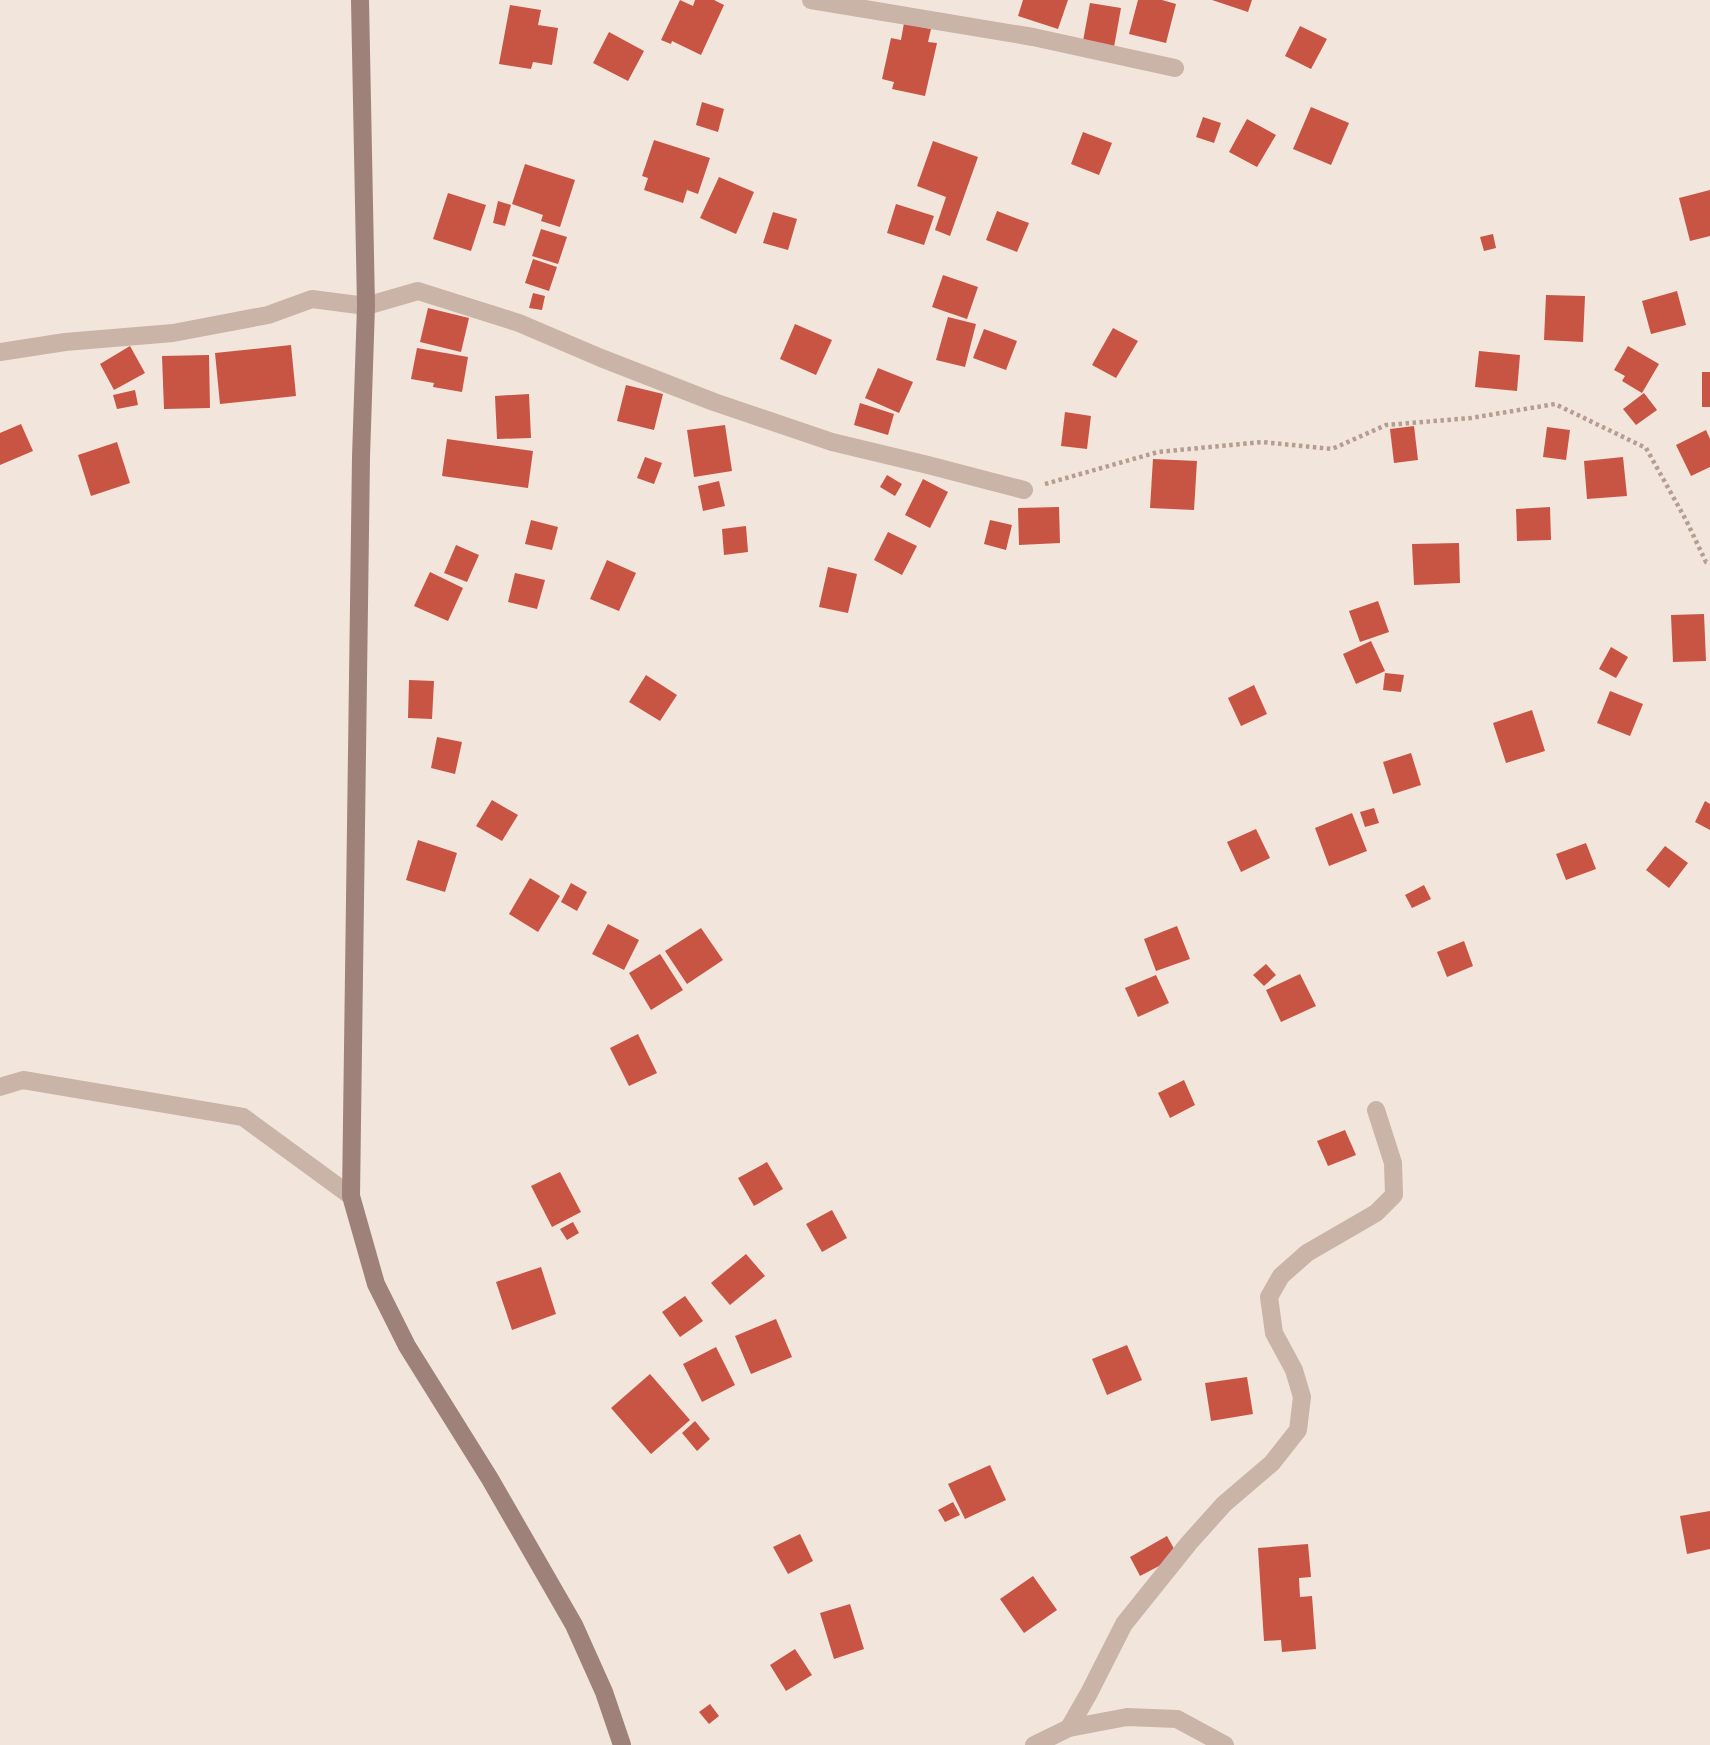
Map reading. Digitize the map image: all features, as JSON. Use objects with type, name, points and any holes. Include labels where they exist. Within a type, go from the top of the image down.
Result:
[{"type":"street","points":[[360,0],[366,306],[361,457],[351,1196],[376,1284],[407,1346],[490,1479],[575,1625],[604,1692],[622,1745]]},
{"type":"street","points":[[811,0],[1034,37],[1175,68]]},
{"type":"street","points":[[0,352],[65,342],[173,334],[268,315],[312,299],[366,306],[418,291],[519,323],[714,402],[832,442],[1024,490]]},
{"type":"street","points":[[0,1087],[23,1080],[243,1117],[351,1196]]},
{"type":"street","points":[[1069,1728],[1124,1624],[1189,1543],[1224,1504],[1272,1463],[1298,1430],[1302,1397],[1294,1370],[1274,1333],[1269,1297],[1281,1276],[1307,1253],[1376,1213],[1394,1195],[1393,1163],[1376,1110]]},
{"type":"street","points":[[1034,1745],[1069,1728],[1127,1717],[1177,1718],[1225,1745]]},
{"type":"path","points":[[1024,490],[1158,452],[1262,442],[1332,449],[1386,425],[1471,418],[1555,404],[1646,448],[1706,562],[1710,563]]},
{"type":"building","points":[[680,0],[693,6],[695,0],[714,0],[724,5],[701,55],[672,41],[671,44],[661,40]]},
{"type":"building","points":[[1023,0],[1068,0],[1058,29],[1018,16]]},
{"type":"building","points":[[1138,0],[1162,0],[1176,4],[1166,43],[1129,34]]},
{"type":"building","points":[[1212,0],[1252,0],[1248,12]]},
{"type":"building","points":[[1090,3],[1121,8],[1114,47],[1083,41]]},
{"type":"building","points":[[510,5],[541,10],[538,25],[558,28],[552,65],[533,62],[531,69],[499,64]]},
{"type":"building","points":[[904,23],[931,29],[928,42],[937,43],[925,96],[892,89],[894,82],[882,79],[891,38],[901,40]]},
{"type":"building","points":[[1300,26],[1327,39],[1311,69],[1285,56]]},
{"type":"building","points":[[609,32],[644,51],[628,81],[593,63]]},
{"type":"building","points":[[702,102],[724,109],[718,132],[696,125]]},
{"type":"building","points":[[1311,107],[1349,123],[1331,165],[1293,149]]},
{"type":"building","points":[[1203,117],[1221,123],[1214,143],[1196,137]]},
{"type":"building","points":[[1247,119],[1276,135],[1257,167],[1229,152]]},
{"type":"building","points":[[1083,132],[1112,143],[1099,175],[1071,164]]},
{"type":"building","points":[[654,140],[710,158],[698,194],[687,190],[683,203],[644,190],[648,178],[642,176]]},
{"type":"building","points":[[933,141],[978,157],[950,236],[935,230],[946,197],[917,186]]},
{"type":"building","points":[[525,164],[575,180],[560,227],[541,221],[543,215],[512,204]]},
{"type":"building","points":[[719,177],[754,192],[736,234],[700,218]]},
{"type":"building","points":[[1710,190],[1710,236],[1690,241],[1679,198]]},
{"type":"building","points":[[448,193],[486,205],[471,251],[433,239]]},
{"type":"building","points":[[498,201],[511,205],[505,226],[493,223]]},
{"type":"building","points":[[896,204],[934,216],[924,245],[887,233]]},
{"type":"building","points":[[997,211],[1029,223],[1017,252],[986,240]]},
{"type":"building","points":[[773,212],[797,219],[788,250],[763,243]]},
{"type":"building","points":[[541,229],[567,237],[558,264],[532,256]]},
{"type":"building","points":[[1493,234],[1496,248],[1484,251],[1480,237]]},
{"type":"building","points":[[533,259],[557,267],[549,291],[525,283]]},
{"type":"building","points":[[943,275],[978,287],[967,319],[932,307]]},
{"type":"building","points":[[1677,291],[1686,325],[1651,334],[1642,301]]},
{"type":"building","points":[[533,293],[545,296],[542,310],[529,308]]},
{"type":"building","points":[[1546,295],[1585,296],[1583,342],[1544,340]]},
{"type":"building","points":[[428,308],[469,318],[461,352],[420,342]]},
{"type":"building","points":[[948,317],[976,324],[965,367],[936,360]]},
{"type":"building","points":[[795,324],[832,340],[816,375],[780,359]]},
{"type":"building","points":[[1113,328],[1138,341],[1116,378],[1092,365]]},
{"type":"building","points":[[984,329],[1017,341],[1006,370],[973,358]]},
{"type":"building","points":[[291,345],[296,396],[220,404],[215,353]]},
{"type":"building","points":[[130,346],[145,373],[114,390],[100,364]]},
{"type":"building","points":[[1628,346],[1659,364],[1642,393],[1622,381],[1625,376],[1614,370]]},
{"type":"building","points":[[417,348],[468,357],[462,392],[433,387],[434,383],[411,379]]},
{"type":"building","points":[[1479,351],[1520,355],[1517,391],[1475,387]]},
{"type":"building","points":[[209,355],[210,408],[164,409],[162,356]]},
{"type":"building","points":[[878,368],[913,382],[899,413],[865,398]]},
{"type":"building","points":[[1702,372],[1710,372],[1710,407],[1702,407]]},
{"type":"building","points":[[626,385],[663,394],[654,430],[617,421]]},
{"type":"building","points":[[135,390],[138,405],[117,409],[113,395]]},
{"type":"building","points":[[1644,393],[1657,410],[1636,425],[1623,409]]},
{"type":"building","points":[[529,394],[531,438],[497,439],[495,396]]},
{"type":"building","points":[[860,403],[894,414],[888,435],[854,425]]},
{"type":"building","points":[[1065,412],[1091,416],[1087,449],[1061,446]]},
{"type":"building","points":[[21,424],[33,451],[0,465],[0,433]]},
{"type":"building","points":[[725,425],[732,471],[694,477],[687,430]]},
{"type":"building","points":[[1414,426],[1418,460],[1394,463],[1390,429]]},
{"type":"building","points":[[1547,427],[1570,430],[1566,460],[1543,457]]},
{"type":"building","points":[[1706,430],[1710,439],[1710,467],[1691,476],[1676,445]]},
{"type":"building","points":[[447,439],[533,451],[528,488],[442,476]]},
{"type":"building","points":[[117,442],[130,483],[91,496],[78,455]]},
{"type":"building","points":[[645,457],[662,463],[654,484],[637,478]]},
{"type":"building","points":[[1623,457],[1627,496],[1587,499],[1584,461]]},
{"type":"building","points":[[1153,459],[1197,461],[1194,510],[1150,508]]},
{"type":"building","points":[[887,475],[902,484],[895,496],[880,487]]},
{"type":"building","points":[[923,479],[948,492],[930,528],[905,515]]},
{"type":"building","points":[[719,481],[725,506],[703,511],[698,486]]},
{"type":"building","points":[[1059,507],[1060,543],[1019,545],[1018,508]]},
{"type":"building","points":[[1550,507],[1551,540],[1517,541],[1516,509]]},
{"type":"building","points":[[531,520],[558,527],[552,550],[525,544]]},
{"type":"building","points":[[990,520],[1012,525],[1006,550],[984,544]]},
{"type":"building","points":[[746,526],[748,552],[724,555],[722,529]]},
{"type":"building","points":[[888,532],[917,546],[902,575],[874,560]]},
{"type":"building","points":[[1459,543],[1460,583],[1414,585],[1412,544]]},
{"type":"building","points":[[456,545],[479,555],[467,582],[444,573]]},
{"type":"building","points":[[607,560],[636,573],[619,611],[590,599]]},
{"type":"building","points":[[828,567],[857,574],[848,613],[819,607]]},
{"type":"building","points":[[430,572],[463,588],[448,621],[414,606]]},
{"type":"building","points":[[515,573],[545,580],[537,609],[508,602]]},
{"type":"building","points":[[1378,601],[1389,632],[1360,642],[1349,611]]},
{"type":"building","points":[[1704,614],[1706,661],[1673,662],[1671,615]]},
{"type":"building","points":[[1371,641],[1385,671],[1356,684],[1343,654]]},
{"type":"building","points":[[1611,647],[1628,657],[1616,678],[1599,669]]},
{"type":"building","points":[[1385,673],[1404,675],[1401,692],[1383,690]]},
{"type":"building","points":[[646,675],[677,695],[660,721],[629,702]]},
{"type":"building","points":[[409,680],[434,681],[432,719],[408,718]]},
{"type":"building","points":[[1254,685],[1267,714],[1241,726],[1228,698]]},
{"type":"building","points":[[1610,691],[1643,704],[1630,736],[1597,723]]},
{"type":"building","points":[[1532,710],[1545,751],[1506,763],[1493,723]]},
{"type":"building","points":[[437,737],[462,742],[455,774],[431,768]]},
{"type":"building","points":[[1411,753],[1421,785],[1393,794],[1383,762]]},
{"type":"building","points":[[492,800],[518,815],[502,841],[476,826]]},
{"type":"building","points":[[1705,801],[1710,804],[1710,830],[1695,822]]},
{"type":"building","points":[[1374,808],[1379,823],[1365,827],[1360,812]]},
{"type":"building","points":[[1352,813],[1367,851],[1329,866],[1315,828]]},
{"type":"building","points":[[1256,829],[1270,858],[1241,872],[1227,842]]},
{"type":"building","points":[[418,840],[457,853],[445,892],[406,880]]},
{"type":"building","points":[[1586,843],[1596,869],[1566,880],[1556,854]]},
{"type":"building","points":[[1665,846],[1688,863],[1669,888],[1646,870]]},
{"type":"building","points":[[530,878],[560,896],[538,932],[509,914]]},
{"type":"building","points":[[571,883],[587,892],[577,911],[561,902]]},
{"type":"building","points":[[1424,885],[1431,899],[1412,908],[1405,895]]},
{"type":"building","points":[[608,924],[639,940],[624,970],[592,954]]},
{"type":"building","points":[[1177,926],[1190,959],[1156,971],[1144,939]]},
{"type":"building","points":[[701,928],[723,960],[687,984],[665,951]]},
{"type":"building","points":[[1464,941],[1473,966],[1447,977],[1437,952]]},
{"type":"building","points":[[660,954],[683,990],[651,1010],[629,973]]},
{"type":"building","points":[[1266,964],[1276,975],[1264,986],[1253,975]]},
{"type":"building","points":[[1300,974],[1316,1006],[1281,1022],[1266,990]]},
{"type":"building","points":[[1156,975],[1169,1003],[1138,1017],[1125,988]]},
{"type":"building","points":[[638,1034],[657,1073],[629,1086],[610,1048]]},
{"type":"building","points":[[1184,1080],[1195,1105],[1170,1118],[1158,1093]]},
{"type":"building","points":[[1345,1130],[1356,1155],[1328,1166],[1317,1141]]},
{"type":"building","points":[[767,1162],[783,1189],[754,1206],[738,1178]]},
{"type":"building","points":[[560,1172],[581,1212],[552,1227],[531,1186]]},
{"type":"building","points":[[832,1210],[847,1238],[822,1252],[806,1224]]},
{"type":"building","points":[[573,1222],[579,1233],[567,1240],[560,1229]]},
{"type":"building","points":[[746,1254],[765,1276],[730,1305],[711,1283]]},
{"type":"building","points":[[541,1267],[556,1314],[512,1330],[496,1282]]},
{"type":"building","points":[[685,1296],[703,1321],[680,1337],[662,1312]]},
{"type":"building","points":[[776,1319],[792,1357],[751,1374],[735,1336]]},
{"type":"building","points":[[1127,1345],[1142,1380],[1107,1395],[1092,1359]]},
{"type":"building","points":[[716,1347],[735,1385],[702,1402],[683,1364]]},
{"type":"building","points":[[650,1374],[690,1420],[651,1454],[611,1408]]},
{"type":"building","points":[[1247,1377],[1253,1414],[1211,1421],[1205,1383]]},
{"type":"building","points":[[695,1421],[710,1439],[697,1451],[682,1433]]},
{"type":"building","points":[[990,1465],[1006,1500],[965,1519],[948,1484]]},
{"type":"building","points":[[953,1502],[960,1515],[945,1522],[938,1510]]},
{"type":"building","points":[[1710,1511],[1710,1549],[1687,1554],[1680,1516]]},
{"type":"building","points":[[800,1534],[813,1561],[788,1574],[773,1547]]},
{"type":"building","points":[[1167,1536],[1178,1556],[1140,1576],[1130,1557]]},
{"type":"building","points":[[1308,1544],[1311,1577],[1299,1578],[1300,1597],[1312,1596],[1316,1649],[1282,1652],[1281,1640],[1264,1641],[1258,1548]]},
{"type":"building","points":[[1033,1576],[1057,1610],[1024,1633],[1000,1599]]},
{"type":"building","points":[[850,1604],[864,1649],[834,1659],[820,1613]]},
{"type":"building","points":[[795,1649],[812,1675],[786,1691],[770,1665]]},
{"type":"building","points":[[710,1704],[719,1716],[709,1724],[699,1712]]}]
